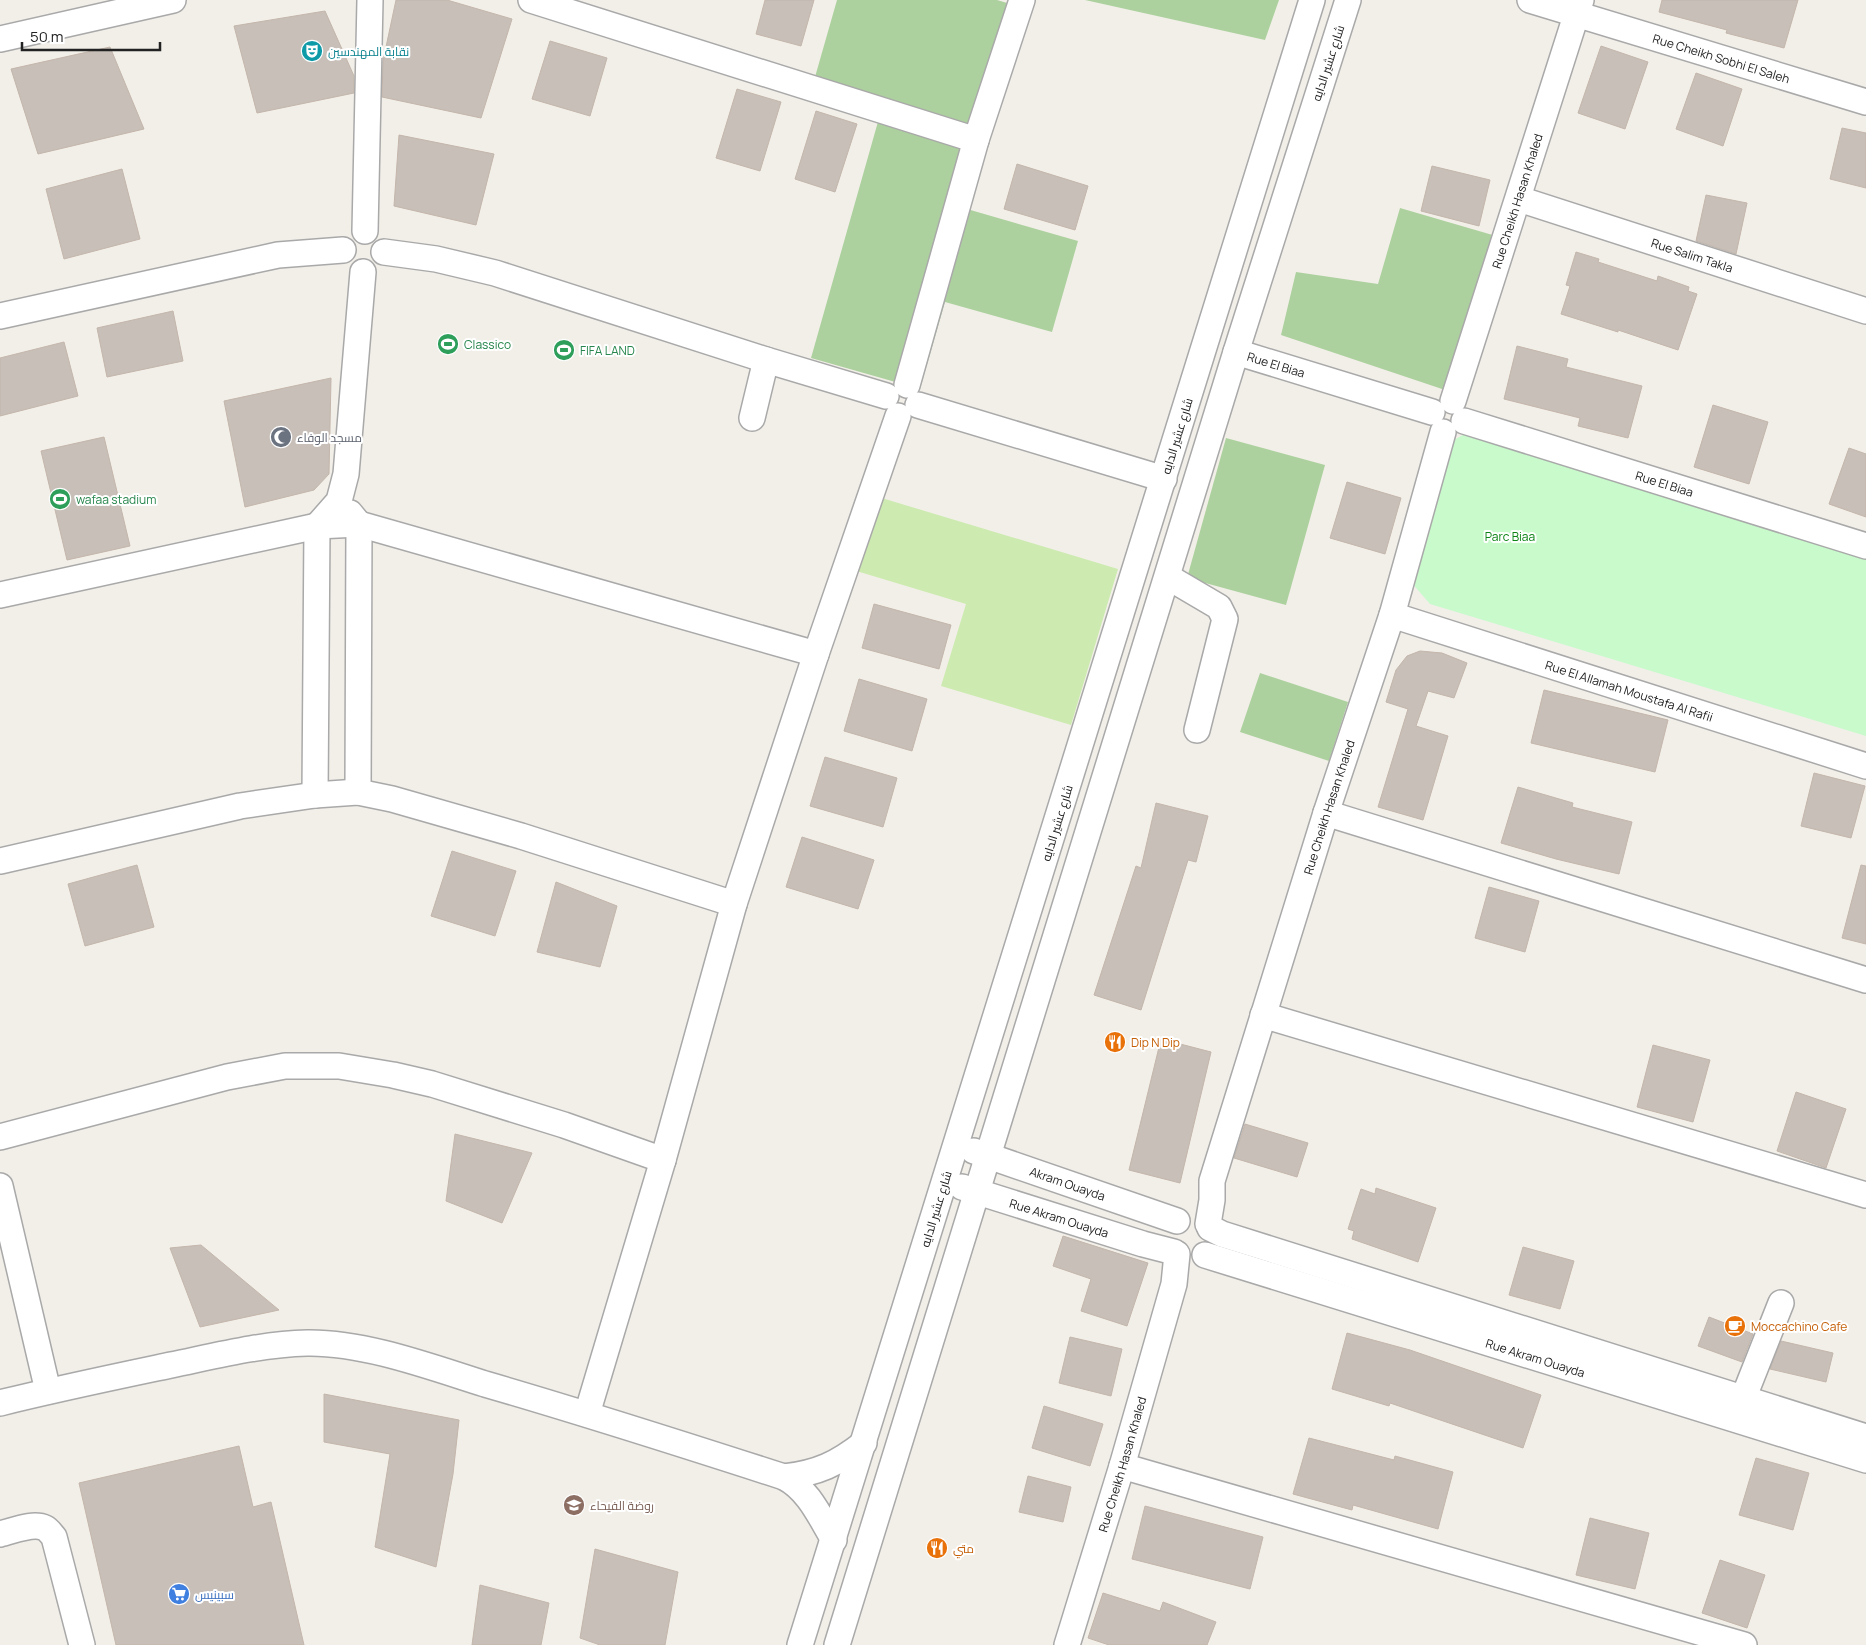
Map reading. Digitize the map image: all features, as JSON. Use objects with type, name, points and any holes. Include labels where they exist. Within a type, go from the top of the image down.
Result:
[{"type":"street","points":[[0,39],[173,0]]},
{"type":"street","points":[[365,231],[370,0]]},
{"type":"street","points":[[531,0],[976,140]]},
{"type":"street","points":[[587,1414],[663,1160],[734,904],[902,400],[976,140],[1022,0]]},
{"type":"street","name":"شارع عشير الدايه","points":[[800,1645],[1312,0]]},
{"type":"street","name":"شارع عشير الدايه","points":[[837,1645],[1236,352],[1348,0]]},
{"type":"street","name":"Rue Cheikh Sobhi El Saleh","points":[[1530,0],[1579,7],[1866,102]]},
{"type":"street","name":"Rue Cheikh Hasan Khaled","points":[[1195,1223],[1212,1200],[1212,1181],[1263,1015],[1326,813],[1392,615],[1448,416],[1579,7]]},
{"type":"street","name":"Rue Salim Takla","points":[[1519,199],[1866,310]]},
{"type":"street","points":[[365,231],[375,234],[382,242],[384,252],[381,262],[373,269],[363,272],[353,268],[346,261],[344,250],[347,240],[355,233],[365,231]]},
{"type":"street","points":[[0,316],[278,255],[344,250]]},
{"type":"street","points":[[384,252],[436,259],[495,273],[766,360],[1164,479]]},
{"type":"street","points":[[316,795],[318,526],[339,500],[346,474],[363,272]]},
{"type":"street","name":"Rue El Biaa","points":[[1236,352],[1866,546]]},
{"type":"street","points":[[752,418],[766,360]]},
{"type":"street","points":[[339,500],[359,524],[358,792]]},
{"type":"street","points":[[0,595],[318,526],[359,524],[816,654]]},
{"type":"street","points":[[1168,577],[1219,607],[1225,619],[1197,730]]},
{"type":"street","name":"Rue El Allamah Moustafa Al Rafii","points":[[1392,615],[1866,766]]},
{"type":"street","points":[[0,861],[240,806],[316,795],[358,792],[521,836],[734,904]]},
{"type":"street","points":[[1326,813],[1866,980]]},
{"type":"street","points":[[1263,1015],[1866,1195]]},
{"type":"street","points":[[0,1137],[227,1077],[285,1066],[339,1066],[432,1084],[564,1125],[663,1160]]},
{"type":"street","name":"Akram Ouayda","points":[[956,1145],[1195,1223]]},
{"type":"street","name":"Rue Akram Ouayda","points":[[945,1180],[978,1193],[1143,1244],[1188,1255],[1866,1460]]},
{"type":"street","points":[[0,1186],[48,1391]]},
{"type":"street","points":[[1195,1223],[1213,1235],[1213,1243],[1210,1250],[1188,1255],[1170,1238],[1172,1230],[1195,1223]]},
{"type":"street","name":"Rue Akram Ouayda","points":[[1195,1223],[1222,1234],[1866,1437]]},
{"type":"street","name":"Rue Cheikh Hasan Khaled","points":[[1067,1645],[1122,1466],[1174,1284],[1188,1255]]},
{"type":"street","points":[[1744,1399],[1781,1303]]},
{"type":"street","points":[[0,1403],[48,1391],[271,1346],[308,1343],[338,1345],[376,1352],[587,1414],[784,1476],[792,1481],[808,1498],[834,1540]]},
{"type":"street","points":[[784,1476],[806,1474],[828,1467],[847,1457],[864,1443]]},
{"type":"street","points":[[1122,1466],[1744,1645]]},
{"type":"street","points":[[0,1534],[39,1526],[47,1528],[54,1537],[82,1645]]},
{"type":"green space","points":[[837,0],[997,0],[1024,8],[967,209],[1078,241],[1052,332],[945,302],[920,389],[811,358],[883,104],[813,84]]},
{"type":"green space","points":[[1085,0],[1279,0],[1265,40]]},
{"type":"green space","points":[[1400,208],[1496,236],[1451,392],[1281,335],[1296,272],[1378,284]]},
{"type":"green space","name":"Parc Biaa","points":[[1470,431],[1866,555],[1866,736],[1430,604],[1404,574],[1436,450]]},
{"type":"green space","points":[[1226,438],[1325,465],[1286,605],[1187,578]]},
{"type":"green space","points":[[875,496],[1118,569],[1071,725],[941,686],[966,604],[853,570]]},
{"type":"green space","points":[[1260,673],[1348,702],[1329,761],[1240,732]]},
{"type":"building","points":[[396,0],[447,0],[512,19],[481,118],[382,97],[383,61]]},
{"type":"building","points":[[765,0],[814,0],[801,46],[756,34]]},
{"type":"building","points":[[1662,0],[1798,0],[1784,48],[1726,33],[1727,30],[1659,12]]},
{"type":"building","points":[[325,11],[354,76],[354,93],[257,113],[234,26]]},
{"type":"building","points":[[550,41],[607,58],[590,116],[532,99]]},
{"type":"building","points":[[1601,46],[1648,62],[1625,129],[1578,113]]},
{"type":"building","points":[[110,47],[144,129],[38,154],[11,69]]},
{"type":"building","points":[[1696,73],[1742,89],[1723,146],[1676,129]]},
{"type":"building","points":[[737,89],[781,102],[760,171],[716,158]]},
{"type":"building","points":[[816,111],[857,124],[835,192],[795,179]]},
{"type":"building","points":[[1842,128],[1866,133],[1866,188],[1830,179]]},
{"type":"building","points":[[399,135],[494,154],[476,225],[394,206]]},
{"type":"building","points":[[1017,164],[1088,186],[1075,230],[1004,209]]},
{"type":"building","points":[[1432,166],[1490,180],[1479,226],[1421,211]]},
{"type":"building","points":[[122,169],[140,239],[64,259],[46,189]]},
{"type":"building","points":[[1706,195],[1747,203],[1736,254],[1696,241]]},
{"type":"building","points":[[1576,252],[1599,259],[1598,262],[1657,281],[1658,276],[1689,287],[1688,291],[1697,294],[1678,350],[1561,314],[1570,286],[1566,285]]},
{"type":"building","points":[[173,311],[183,361],[107,377],[97,328]]},
{"type":"building","points":[[64,342],[78,396],[0,416],[0,358]]},
{"type":"building","points":[[1517,346],[1568,359],[1566,367],[1642,386],[1628,438],[1578,426],[1580,418],[1504,399]]},
{"type":"building","name":"مسجد الوفاء","points":[[331,378],[329,474],[314,490],[245,507],[224,401]]},
{"type":"building","points":[[1713,405],[1768,422],[1749,484],[1694,467]]},
{"type":"building","points":[[104,437],[130,546],[67,560],[41,451]]},
{"type":"building","points":[[1849,448],[1866,454],[1866,517],[1829,504]]},
{"type":"building","points":[[1347,482],[1401,498],[1385,554],[1330,538]]},
{"type":"building","points":[[874,604],[951,625],[939,669],[862,648]]},
{"type":"building","points":[[1420,651],[1442,653],[1467,663],[1454,698],[1428,691],[1416,726],[1448,736],[1423,820],[1378,807],[1408,709],[1386,702],[1396,670],[1407,656]]},
{"type":"building","points":[[859,679],[927,699],[912,751],[844,731]]},
{"type":"building","points":[[1544,690],[1668,720],[1655,772],[1531,743]]},
{"type":"building","points":[[825,757],[897,778],[883,827],[810,806]]},
{"type":"building","points":[[1814,773],[1865,786],[1851,838],[1801,826]]},
{"type":"building","points":[[1518,787],[1573,803],[1572,807],[1632,822],[1619,874],[1501,843]]},
{"type":"building","points":[[1156,803],[1208,816],[1196,862],[1188,860],[1141,1010],[1094,995],[1136,866],[1141,868]]},
{"type":"building","points":[[802,837],[874,860],[858,909],[786,887]]},
{"type":"building","points":[[452,851],[516,871],[495,936],[431,916]]},
{"type":"building","points":[[137,865],[154,927],[85,946],[68,884]]},
{"type":"building","points":[[1861,865],[1866,866],[1866,944],[1842,938]]},
{"type":"building","points":[[556,882],[617,906],[600,967],[537,952]]},
{"type":"building","points":[[1489,887],[1539,901],[1525,952],[1475,938]]},
{"type":"building","points":[[1161,1039],[1211,1052],[1180,1183],[1129,1170]]},
{"type":"building","points":[[1653,1045],[1710,1060],[1693,1122],[1637,1107]]},
{"type":"building","points":[[1796,1092],[1846,1109],[1826,1168],[1777,1151]]},
{"type":"building","points":[[1245,1124],[1308,1143],[1297,1177],[1234,1158]]},
{"type":"building","points":[[455,1134],[532,1153],[502,1223],[446,1201]]},
{"type":"building","points":[[1376,1188],[1436,1208],[1418,1262],[1352,1239],[1354,1231],[1348,1229],[1361,1189],[1375,1194]]},
{"type":"building","points":[[1063,1236],[1148,1263],[1127,1326],[1081,1311],[1091,1279],[1053,1266]]},
{"type":"building","points":[[201,1245],[279,1310],[200,1327],[170,1248]]},
{"type":"building","points":[[1523,1247],[1574,1261],[1560,1309],[1509,1295]]},
{"type":"building","points":[[1709,1317],[1753,1334],[1742,1362],[1698,1346]]},
{"type":"building","points":[[1347,1333],[1410,1350],[1541,1395],[1523,1448],[1390,1403],[1389,1406],[1332,1389]]},
{"type":"building","points":[[1070,1337],[1122,1349],[1111,1396],[1059,1383]]},
{"type":"building","points":[[1781,1341],[1833,1353],[1826,1382],[1770,1369]]},
{"type":"building","points":[[324,1394],[459,1420],[453,1474],[436,1567],[375,1547],[390,1454],[324,1442]]},
{"type":"building","points":[[1044,1406],[1103,1424],[1090,1466],[1032,1448]]},
{"type":"building","points":[[1309,1438],[1394,1460],[1395,1456],[1453,1472],[1438,1529],[1353,1505],[1352,1510],[1293,1494]]},
{"type":"building","points":[[239,1446],[253,1507],[271,1502],[304,1645],[116,1645],[79,1483]]},
{"type":"building","points":[[1756,1458],[1809,1473],[1793,1530],[1739,1515]]},
{"type":"building","points":[[1028,1476],[1071,1487],[1063,1522],[1019,1512]]},
{"type":"building","points":[[1145,1506],[1263,1537],[1250,1589],[1132,1559]]},
{"type":"building","points":[[1590,1518],[1649,1533],[1635,1589],[1576,1575]]},
{"type":"building","points":[[595,1549],[678,1572],[665,1645],[600,1645],[580,1638]]},
{"type":"building","points":[[1720,1560],[1765,1575],[1747,1628],[1702,1613]]},
{"type":"building","points":[[480,1585],[549,1603],[541,1645],[472,1645]]},
{"type":"building","points":[[1103,1593],[1160,1611],[1163,1602],[1216,1622],[1207,1645],[1109,1645],[1088,1638]]},
{"type":"place","name":"نقابة المهندسين","points":[[312,51]]},
{"type":"place","name":"Classico","points":[[448,344]]},
{"type":"place","name":"FIFA LAND","points":[[564,350]]},
{"type":"place","name":"مسجد الوفاء","points":[[281,437]]},
{"type":"place","name":"wafaa stadium","points":[[60,499]]},
{"type":"place","name":"Dip N Dip","points":[[1115,1042]]},
{"type":"place","name":"Moccachino Cafe","points":[[1735,1326]]},
{"type":"place","name":"روضة الفيحاء","points":[[574,1505]]},
{"type":"place","name":"متي","points":[[937,1548]]},
{"type":"place","name":"سبينيس","points":[[179,1594]]}]
